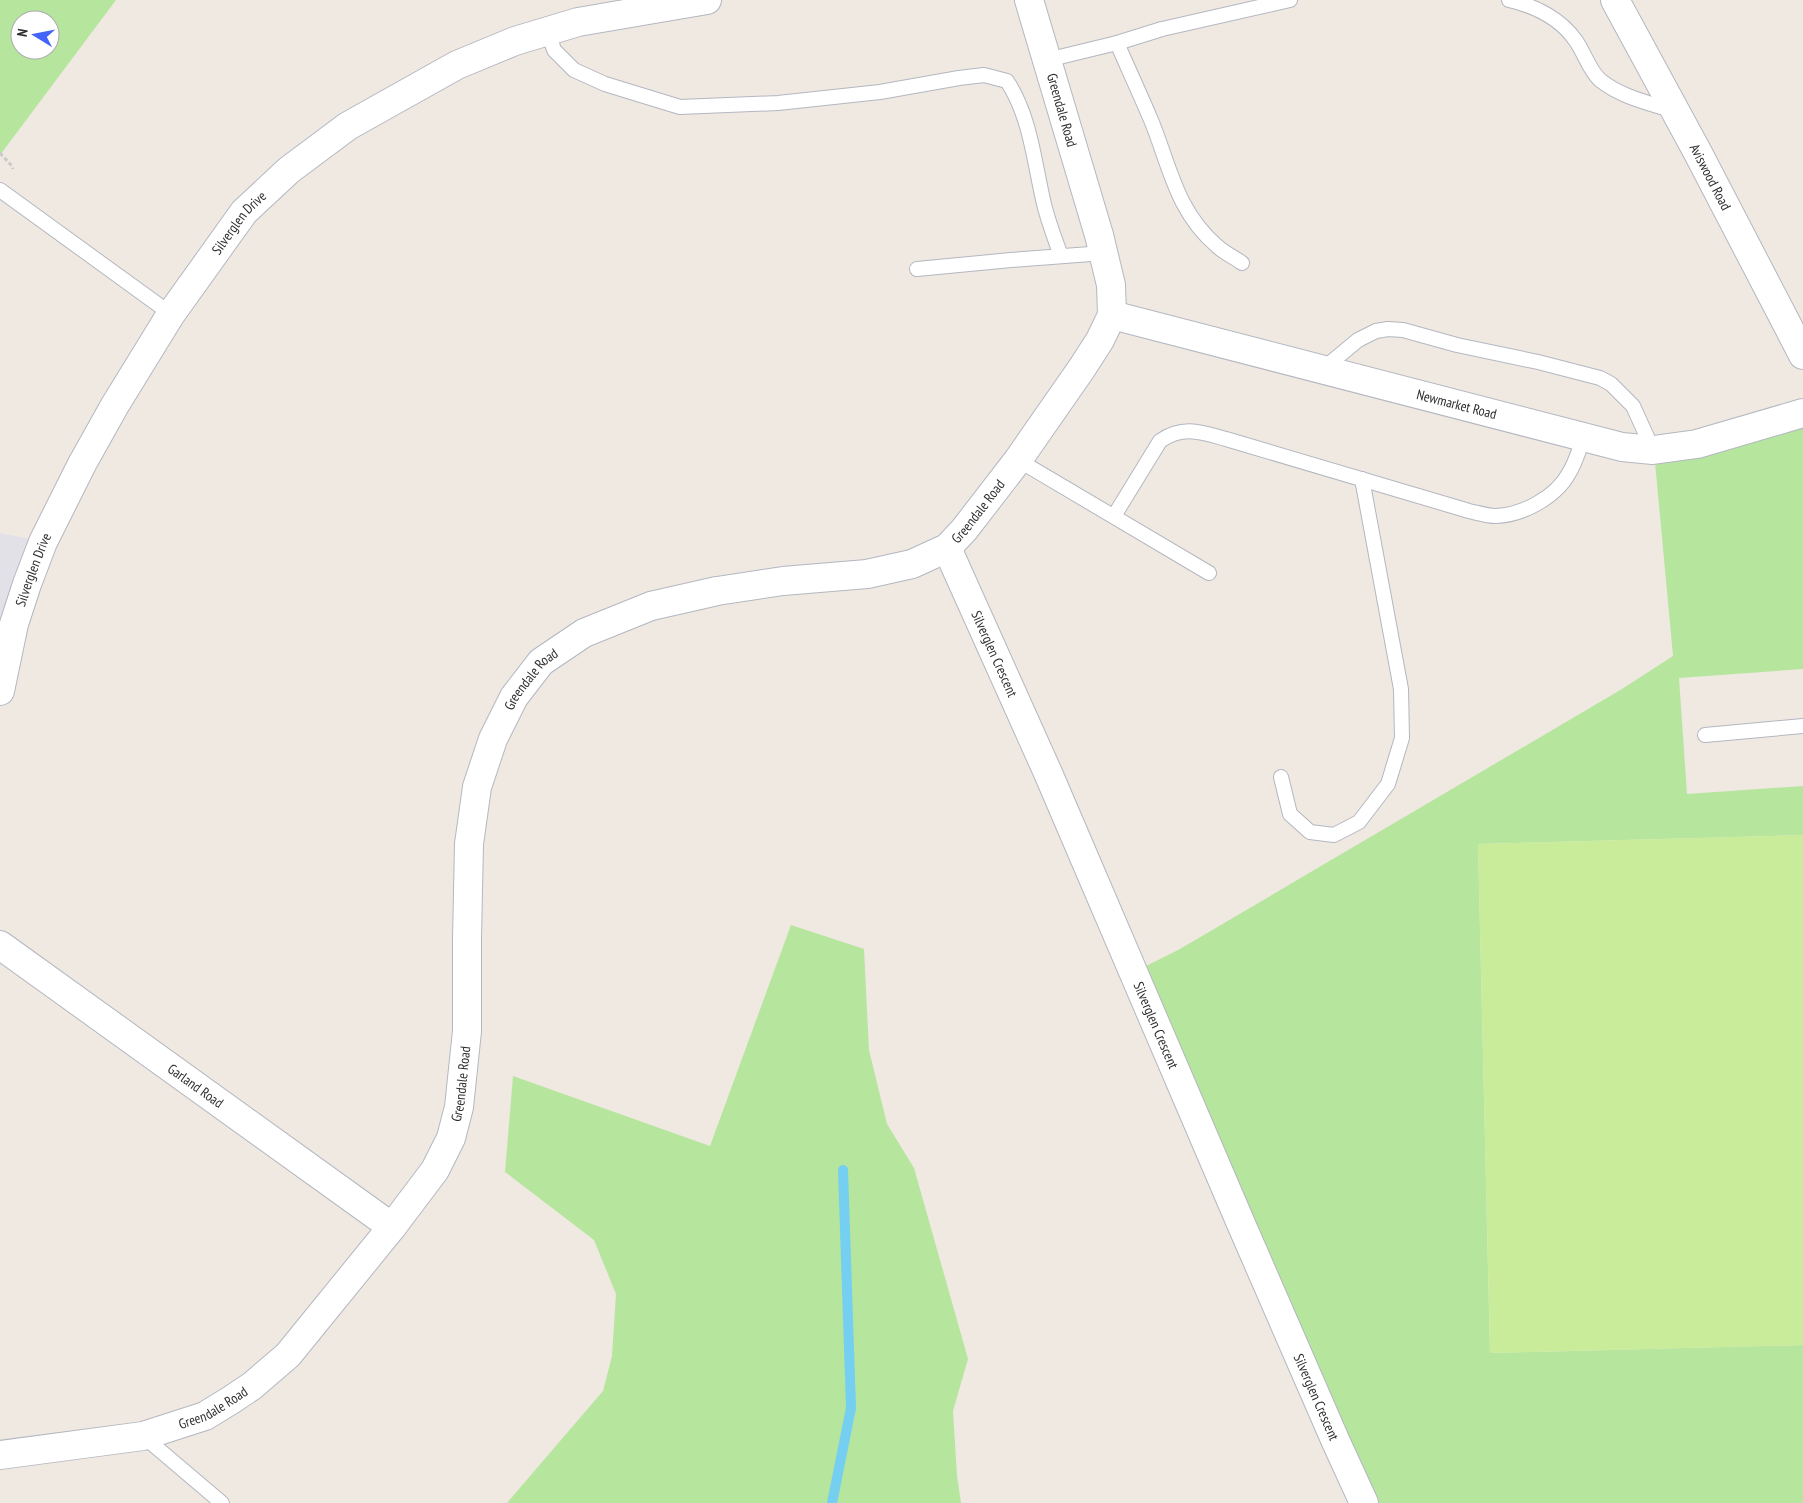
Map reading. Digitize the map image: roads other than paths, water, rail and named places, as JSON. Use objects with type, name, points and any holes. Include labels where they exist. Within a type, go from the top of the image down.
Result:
[{"type":"street","name":"Silverglen Drive","points":[[0,692],[14,624],[43,542],[82,464],[115,405],[172,314],[244,212],[289,170],[348,126],[457,65],[515,41],[578,22],[707,0]]},
{"type":"street","name":"Greendale Road","points":[[0,1455],[143,1436],[205,1416],[252,1386],[288,1356],[392,1228],[435,1170],[450,1138],[459,1107],[467,1030],[469,844],[477,787],[493,739],[514,697],[541,662],[584,633],[652,606],[717,591],[783,581],[867,574],[912,564],[947,548],[984,505],[1018,460],[1082,368],[1100,340],[1112,315],[1111,285],[1104,253],[1029,0]]},
{"type":"street","name":"Aviswood Road","points":[[1616,0],[1803,355]]},
{"type":"street","name":"Newmarket Road","points":[[1112,315],[1622,447],[1653,450],[1697,444],[1803,413]]},
{"type":"street","name":"Silverglen Crescent","points":[[947,548],[1048,773],[1246,1235],[1364,1503]]},
{"type":"street","name":"Garland Road","points":[[0,945],[392,1228]]},
{"type":"lane","points":[[1048,60],[1117,43],[1162,28],[1290,0]]},
{"type":"lane","points":[[1509,0],[1525,4],[1545,13],[1556,21],[1576,41],[1593,72],[1604,83],[1624,95],[1675,111]]},
{"type":"lane","points":[[548,31],[554,50],[574,70],[605,84],[680,107],[778,103],[880,92],[984,75],[1007,81],[1016,96],[1024,117],[1044,206],[1061,256]]},
{"type":"lane","points":[[1117,43],[1151,120],[1171,179],[1186,211],[1200,230],[1218,248],[1242,263]]},
{"type":"lane","points":[[0,190],[172,314]]},
{"type":"lane","points":[[916,269],[1104,253]]},
{"type":"lane","points":[[1323,369],[1358,340],[1376,331],[1388,329],[1403,330],[1457,345],[1538,362],[1600,378],[1611,384],[1633,406],[1653,450]]},
{"type":"lane","points":[[1114,516],[1160,441],[1180,431],[1198,432],[1488,515],[1502,515],[1539,503],[1552,495],[1570,472],[1584,437]]},
{"type":"lane","points":[[1018,460],[1209,574]]},
{"type":"lane","points":[[1281,777],[1290,814],[1310,832],[1334,835],[1359,822],[1388,784],[1402,738],[1401,689],[1362,479]]},
{"type":"lane","points":[[1705,735],[1803,726]]},
{"type":"lane","points":[[143,1436],[222,1503]]},
{"type":"waterway","points":[[832,1503],[851,1408],[843,1170]]}]
